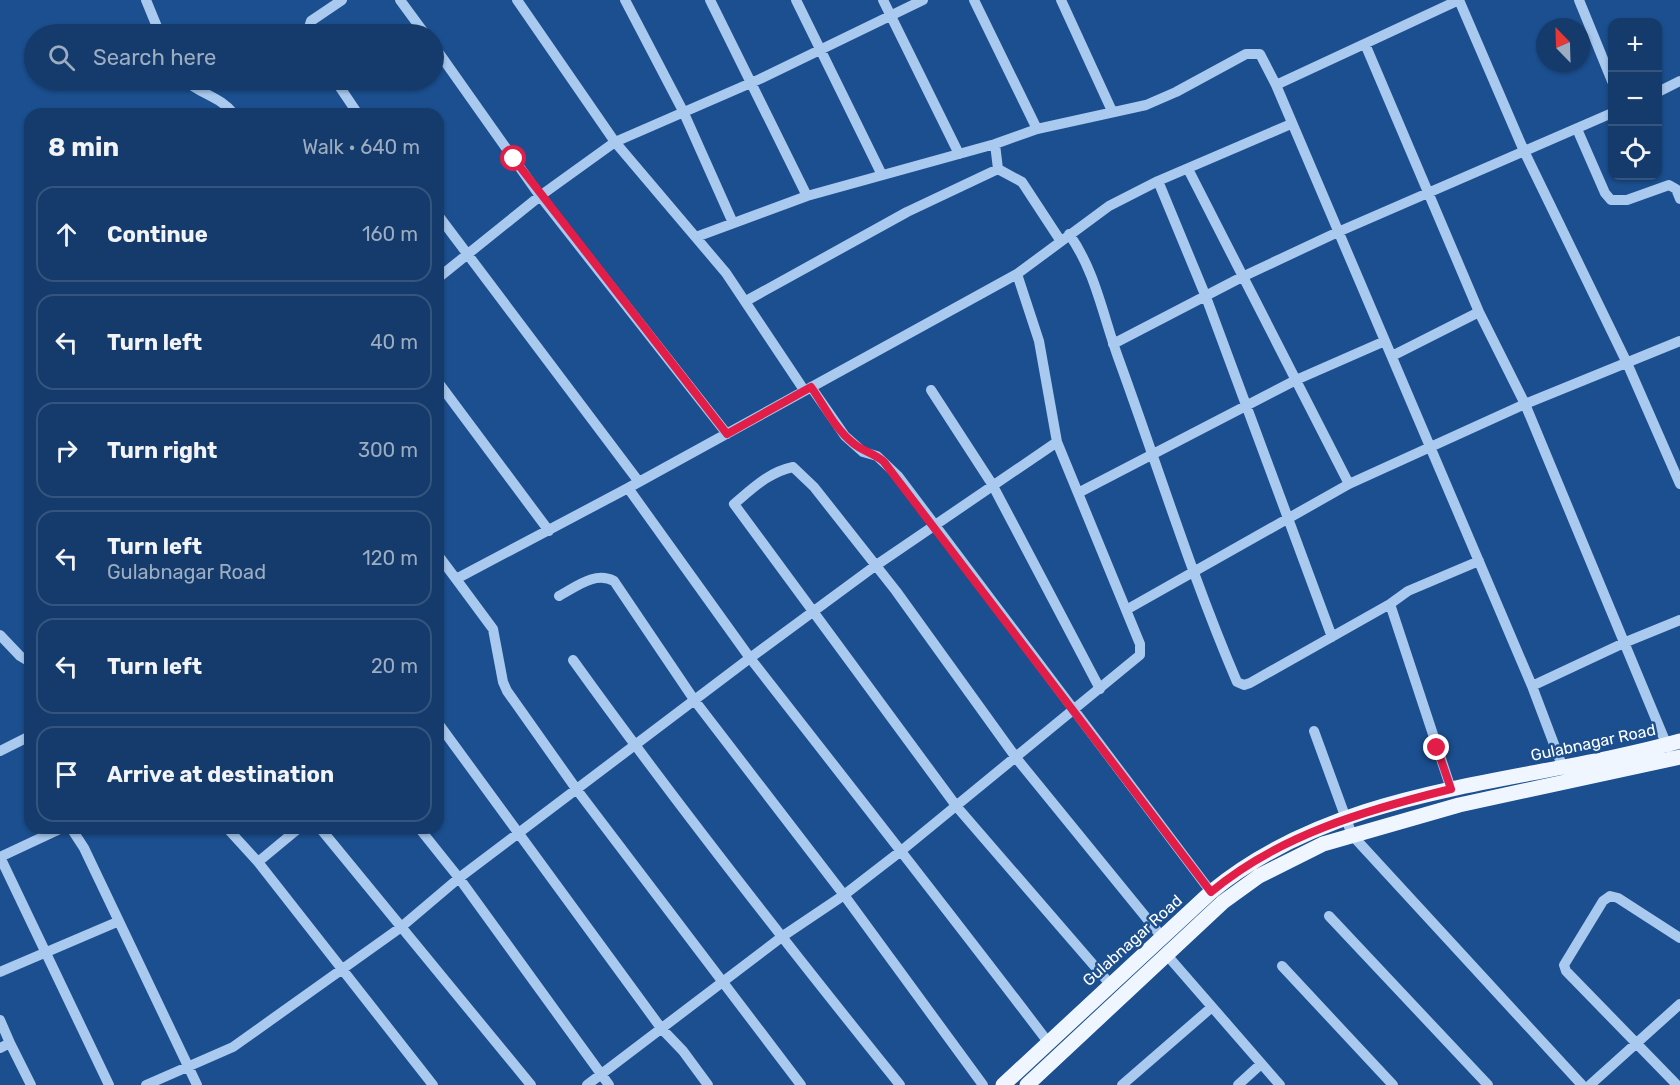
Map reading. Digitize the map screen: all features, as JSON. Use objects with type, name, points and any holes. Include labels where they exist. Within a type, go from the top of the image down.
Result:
[{"type":"main road","name":"Gulabnagar Road","points":[[1003,1085],[1211,892],[1237,871],[1267,853],[1346,819],[1386,805],[1451,789],[1563,768],[1673,743]]},
{"type":"main road","name":"Gulabnagar Road","points":[[1027,1085],[1223,902],[1259,876],[1323,844],[1352,834],[1459,805],[1676,758]]},
{"type":"street","points":[[146,0],[156,24]]},
{"type":"street","points":[[310,24],[342,0]]},
{"type":"street","points":[[400,0],[418,24]]},
{"type":"street","points":[[517,0],[615,142],[696,237],[746,301],[807,389],[845,436],[863,452],[877,456],[884,462],[936,526],[1211,892]]},
{"type":"street","points":[[625,0],[683,111],[733,223]]},
{"type":"street","points":[[710,0],[807,196]]},
{"type":"street","points":[[796,0],[882,175]]},
{"type":"street","points":[[883,0],[959,154]]},
{"type":"street","points":[[444,273],[540,196],[615,142],[752,82],[923,0]]},
{"type":"street","points":[[974,0],[1037,129]]},
{"type":"street","points":[[1060,0],[1112,111]]},
{"type":"street","points":[[1276,86],[1459,0],[1524,151],[1627,363],[1680,484]]},
{"type":"street","points":[[1579,0],[1608,72]]},
{"type":"street","points":[[1365,44],[1479,312],[1525,405],[1626,642],[1673,743],[1676,758]]},
{"type":"street","points":[[696,237],[807,196],[995,144],[1037,129],[1161,99],[1251,52],[1256,52],[1264,57],[1532,686],[1563,768]]},
{"type":"street","points":[[444,60],[540,196],[727,434]]},
{"type":"street","points":[[1662,90],[1680,81]]},
{"type":"street","points":[[199,90],[227,104],[230,108]]},
{"type":"street","points":[[342,90],[354,108]]},
{"type":"street","points":[[1113,344],[1242,277],[1338,232],[1608,115]]},
{"type":"street","points":[[456,579],[549,531],[1017,274],[1100,211],[1158,182],[1291,123]]},
{"type":"street","points":[[1577,129],[1605,193],[1611,200],[1627,200],[1669,185],[1676,189],[1680,199]]},
{"type":"street","points":[[995,144],[998,169]]},
{"type":"street","points":[[998,169],[1022,182],[1091,270],[1113,344],[1194,574],[1240,684],[1250,683],[1390,604],[1408,591],[1479,561]]},
{"type":"street","points":[[746,301],[908,212],[998,169]]},
{"type":"street","points":[[1188,169],[1349,484]]},
{"type":"street","points":[[1158,182],[1206,297],[1332,637]]},
{"type":"street","points":[[444,223],[639,482]]},
{"type":"street","points":[[586,1085],[783,936],[844,895],[902,851],[1017,759],[1140,655],[1140,644],[1057,442],[1039,341],[1017,274]]},
{"type":"street","points":[[1392,356],[1479,312]]},
{"type":"street","points":[[1078,493],[1296,380],[1385,341]]},
{"type":"street","points":[[1126,610],[1194,574],[1349,484],[1525,405],[1680,341]]},
{"type":"street","points":[[444,390],[549,531]]},
{"type":"street","points":[[931,390],[992,484],[1100,689]]},
{"type":"street","points":[[146,1085],[233,1047],[400,928],[459,878],[813,611],[936,526],[992,484],[1057,442]]},
{"type":"street","points":[[1110,984],[957,807],[734,504],[772,473],[794,467],[814,487],[1017,759],[1162,937]]},
{"type":"street","points":[[628,488],[750,658],[1048,1042]]},
{"type":"street","points":[[444,563],[493,629],[502,682],[507,692],[577,790],[801,1085]]},
{"type":"street","points":[[559,596],[594,577],[604,577],[614,581],[695,700],[844,895],[983,1085]]},
{"type":"street","points":[[1390,604],[1451,789]]},
{"type":"street","points":[[1532,686],[1626,642],[1680,620]]},
{"type":"street","points":[[0,635],[24,658]]},
{"type":"street","points":[[573,660],[635,746],[900,1085]]},
{"type":"street","points":[[444,731],[661,1028],[708,1085]]},
{"type":"street","points":[[1314,731],[1352,834],[1582,1085]]},
{"type":"street","points":[[0,751],[24,739]]},
{"type":"street","points":[[49,834],[0,857],[109,1085]]},
{"type":"street","points":[[75,834],[84,848],[117,922],[140,963],[196,1085]]},
{"type":"street","points":[[232,834],[258,862],[433,1085]]},
{"type":"street","points":[[258,862],[292,834]]},
{"type":"street","points":[[325,834],[531,1085]]},
{"type":"street","points":[[424,834],[459,878],[609,1085]]},
{"type":"street","points":[[1677,1085],[1566,971],[1565,961],[1603,901],[1610,896],[1618,897],[1680,938]]},
{"type":"street","points":[[1329,916],[1488,1085]]},
{"type":"street","points":[[0,972],[117,922]]},
{"type":"street","points":[[1166,954],[1280,1085]]},
{"type":"street","points":[[1282,966],[1393,1085]]},
{"type":"street","points":[[1590,1085],[1680,1004]]},
{"type":"street","points":[[1122,1085],[1212,1006]]},
{"type":"street","points":[[0,1020],[5,1046],[31,1085]]},
{"type":"street","points":[[1238,1085],[1261,1064]]},
{"type":"route","points":[[514,159],[540,196],[727,434],[811,387],[845,436],[863,452],[877,456],[898,476],[1211,892],[1237,871],[1267,853],[1326,827],[1386,805],[1451,789],[1437,748]]}]
